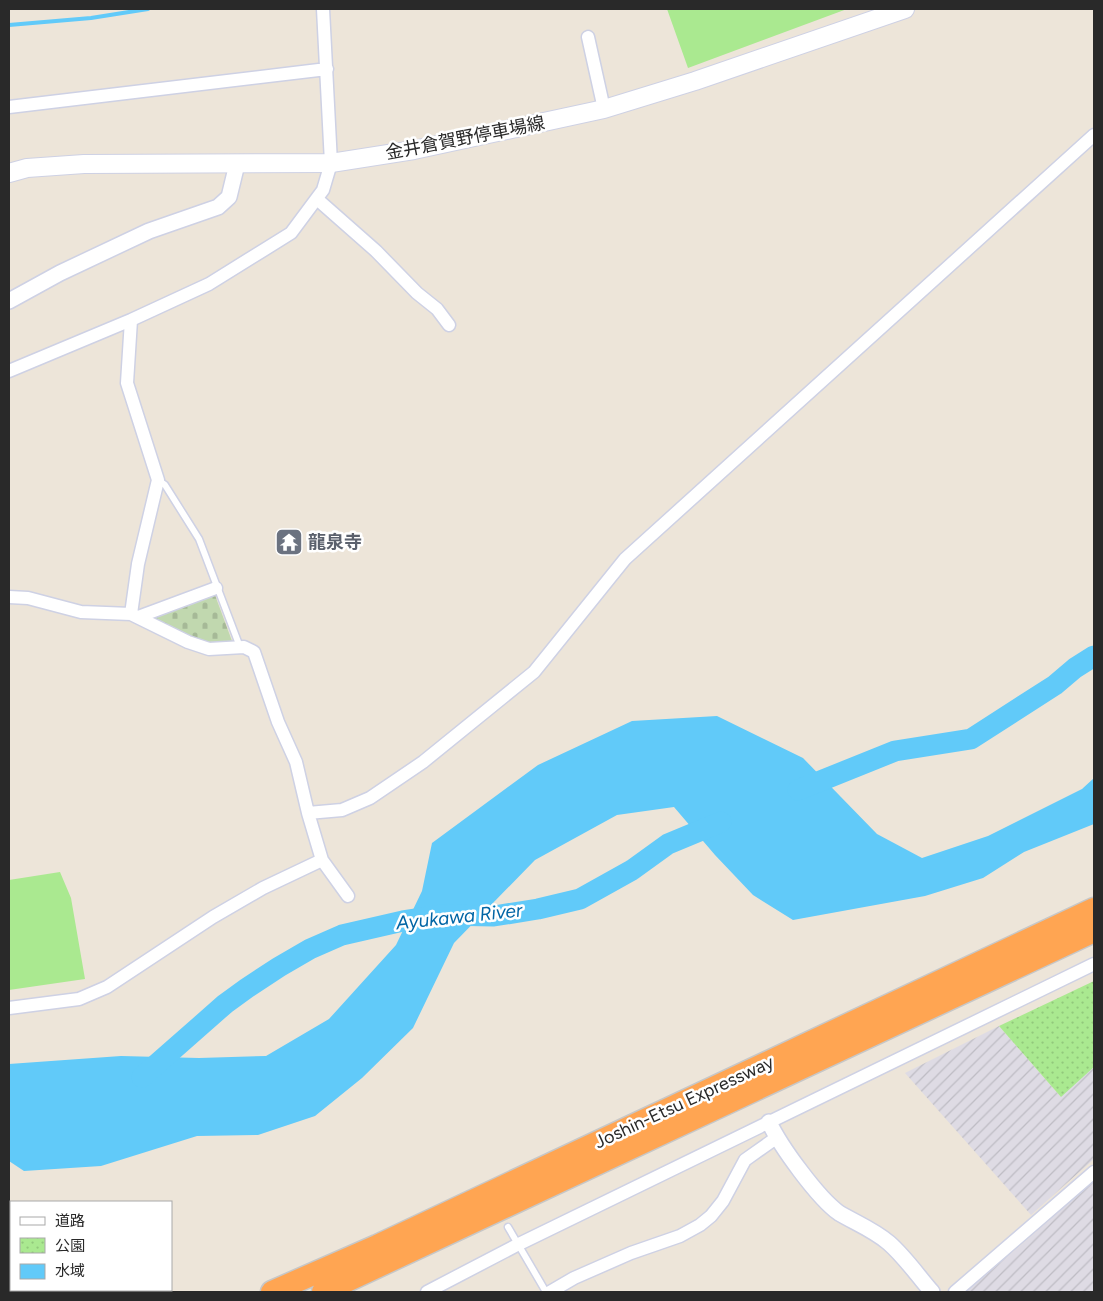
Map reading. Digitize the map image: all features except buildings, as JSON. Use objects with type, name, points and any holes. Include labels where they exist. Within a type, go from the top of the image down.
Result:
[{"type":"highway","name":"Joshin-Etsu Expressway","points":[[272,1292],[402,1234],[1094,909]]},
{"type":"highway","name":"Joshin-Etsu Expressway","points":[[323,1292],[1094,931]]},
{"type":"main road","name":"金井倉賀野停車場線","points":[[9,173],[27,168],[84,164],[330,163],[414,150],[604,109],[695,81],[905,9]]},
{"type":"street","points":[[9,371],[131,320],[209,284],[291,233],[323,190],[330,163],[323,9]]},
{"type":"street","points":[[588,37],[604,109]]},
{"type":"street","points":[[9,107],[327,68]]},
{"type":"street","points":[[308,813],[342,810],[370,798],[423,762],[534,672],[625,559],[1094,135]]},
{"type":"street","points":[[9,301],[60,273],[149,231],[218,207],[229,198],[237,164]]},
{"type":"street","points":[[317,199],[376,251],[417,293],[438,309],[449,325]]},
{"type":"street","points":[[131,320],[127,382],[158,480],[138,564],[134,615]]},
{"type":"street","points":[[9,596],[28,598],[81,612],[134,615],[216,588]]},
{"type":"street","points":[[134,615],[188,642],[209,649],[244,647],[254,652],[278,722],[296,762],[322,860],[348,896]]},
{"type":"street","points":[[9,1008],[79,999],[107,987],[222,912],[263,888],[322,860]]},
{"type":"street","points":[[427,1292],[517,1245],[1094,964]]},
{"type":"street","points":[[769,1122],[776,1138],[815,1189],[838,1212],[877,1234],[891,1245],[932,1292]]},
{"type":"street","points":[[550,1292],[574,1278],[680,1236],[700,1226],[723,1201],[745,1160],[776,1138]]},
{"type":"street","points":[[955,1292],[1094,1172]]},
{"type":"lane","points":[[158,480],[165,485],[199,539],[240,648]]},
{"type":"lane","points":[[508,1227],[546,1292]]},
{"type":"shaded area","points":[[999,1026],[1060,1096],[1094,1067],[1094,1159],[1031,1215],[905,1073]]},
{"type":"shaded area","points":[[1094,1181],[1094,1292],[965,1292],[1019,1247]]},
{"type":"green space","points":[[667,9],[847,9],[688,68]]},
{"type":"green space","points":[[215,595],[232,641],[206,644],[191,640],[151,617]]},
{"type":"green space","points":[[60,872],[71,898],[85,979],[9,990],[9,880]]},
{"type":"green space","points":[[1094,981],[1094,1067],[1061,1097],[999,1026]]},
{"type":"water","points":[[717,716],[803,758],[877,834],[922,858],[988,836],[1082,789],[1094,778],[1094,824],[1024,852],[983,878],[925,896],[793,920],[753,895],[715,855],[674,807],[617,815],[535,860],[454,943],[413,1028],[362,1078],[315,1116],[258,1135],[197,1136],[101,1166],[24,1171],[9,1161],[9,1064],[121,1056],[199,1058],[266,1056],[329,1019],[396,945],[422,891],[432,843],[538,765],[632,721]]},
{"type":"waterway","points":[[9,25],[91,18],[148,9]]},
{"type":"waterway","name":"Ayukawa River","points":[[798,790],[895,751],[971,739],[1055,685],[1075,668],[1094,656]]},
{"type":"waterway","name":"Ayukawa River","points":[[142,1077],[225,1004],[279,967],[310,949],[342,935],[403,921],[442,915],[494,916],[538,909],[580,899],[632,870],[668,844],[721,822]]},
{"type":"place","name":"龍泉寺","points":[[289,542]]}]
